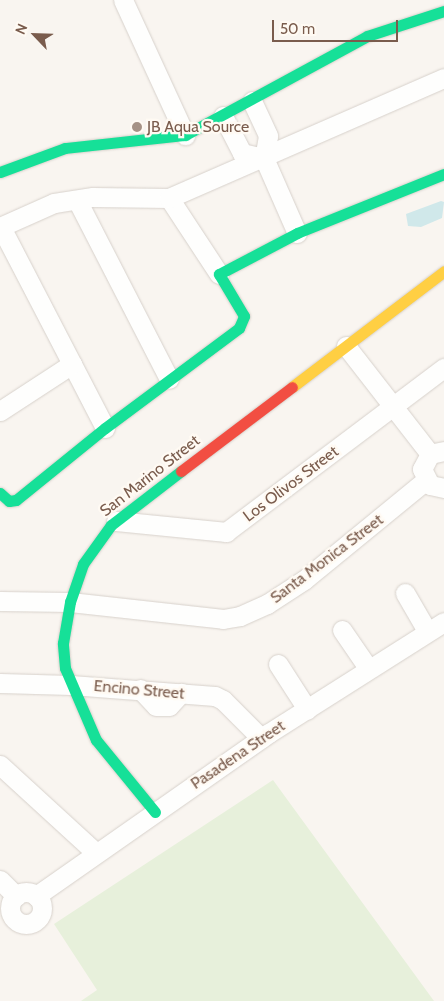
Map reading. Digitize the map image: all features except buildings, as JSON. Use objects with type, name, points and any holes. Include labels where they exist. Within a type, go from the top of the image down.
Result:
[{"type":"street","points":[[123,0],[185,135]]},
{"type":"street","points":[[0,172],[65,148],[185,135],[252,101],[367,36],[444,11]]},
{"type":"street","points":[[105,428],[0,227],[54,203],[77,200],[169,198],[444,78]]},
{"type":"street","points":[[252,101],[268,136],[264,158],[297,233]]},
{"type":"street","points":[[223,116],[242,153],[264,158]]},
{"type":"street","points":[[219,274],[297,233],[444,174]]},
{"type":"street","points":[[0,493],[9,502],[16,500],[105,428],[244,322],[244,316],[219,274],[169,198]]},
{"type":"street","points":[[77,200],[169,379]]},
{"type":"street","name":"San Marino Street","points":[[155,812],[96,740],[65,668],[63,643],[70,602],[83,564],[116,521],[444,271]]},
{"type":"street","points":[[346,346],[391,405],[437,452],[423,463],[425,481],[435,488],[444,488]]},
{"type":"street","points":[[2,406],[72,364]]},
{"type":"street","name":"Los Olivos Street","points":[[116,521],[226,532],[391,405],[444,368]]},
{"type":"street","name":"Santa Monica Street","points":[[0,600],[70,602],[223,619],[240,616],[267,604],[304,580],[425,481]]},
{"type":"street","points":[[405,593],[427,632]]},
{"type":"street","name":"Pasadena Street","points":[[36,896],[262,738],[368,668],[444,622]]},
{"type":"street","points":[[342,630],[368,668]]},
{"type":"street","points":[[278,664],[307,709]]},
{"type":"street","name":"Encino Street","points":[[0,683],[71,684],[181,693],[223,700],[262,738]]},
{"type":"street","points":[[0,765],[96,853]]},
{"type":"street","points":[[0,880],[9,909],[20,923],[35,922],[42,907],[36,896],[23,893],[9,909]]},
{"type":"green space","points":[[273,780],[434,1001],[81,1001],[97,990],[54,924]]},
{"type":"water","points":[[441,201],[444,202],[442,218],[421,227],[408,226],[406,214]]},
{"type":"traffic: fast","points":[[0,172],[65,148],[185,135],[367,36],[444,11]]},
{"type":"traffic: fast","points":[[0,493],[9,501],[16,500],[105,428],[239,328],[244,316],[219,274],[297,233],[444,174]]},
{"type":"traffic: fast","points":[[155,812],[96,740],[65,668],[63,643],[70,602],[83,564],[111,525],[181,471]]},
{"type":"traffic: slow","points":[[292,387],[444,271]]},
{"type":"traffic: jam","points":[[181,471],[292,387]]},
{"type":"place","name":"JB Aqua Source","points":[[137,127]]}]
